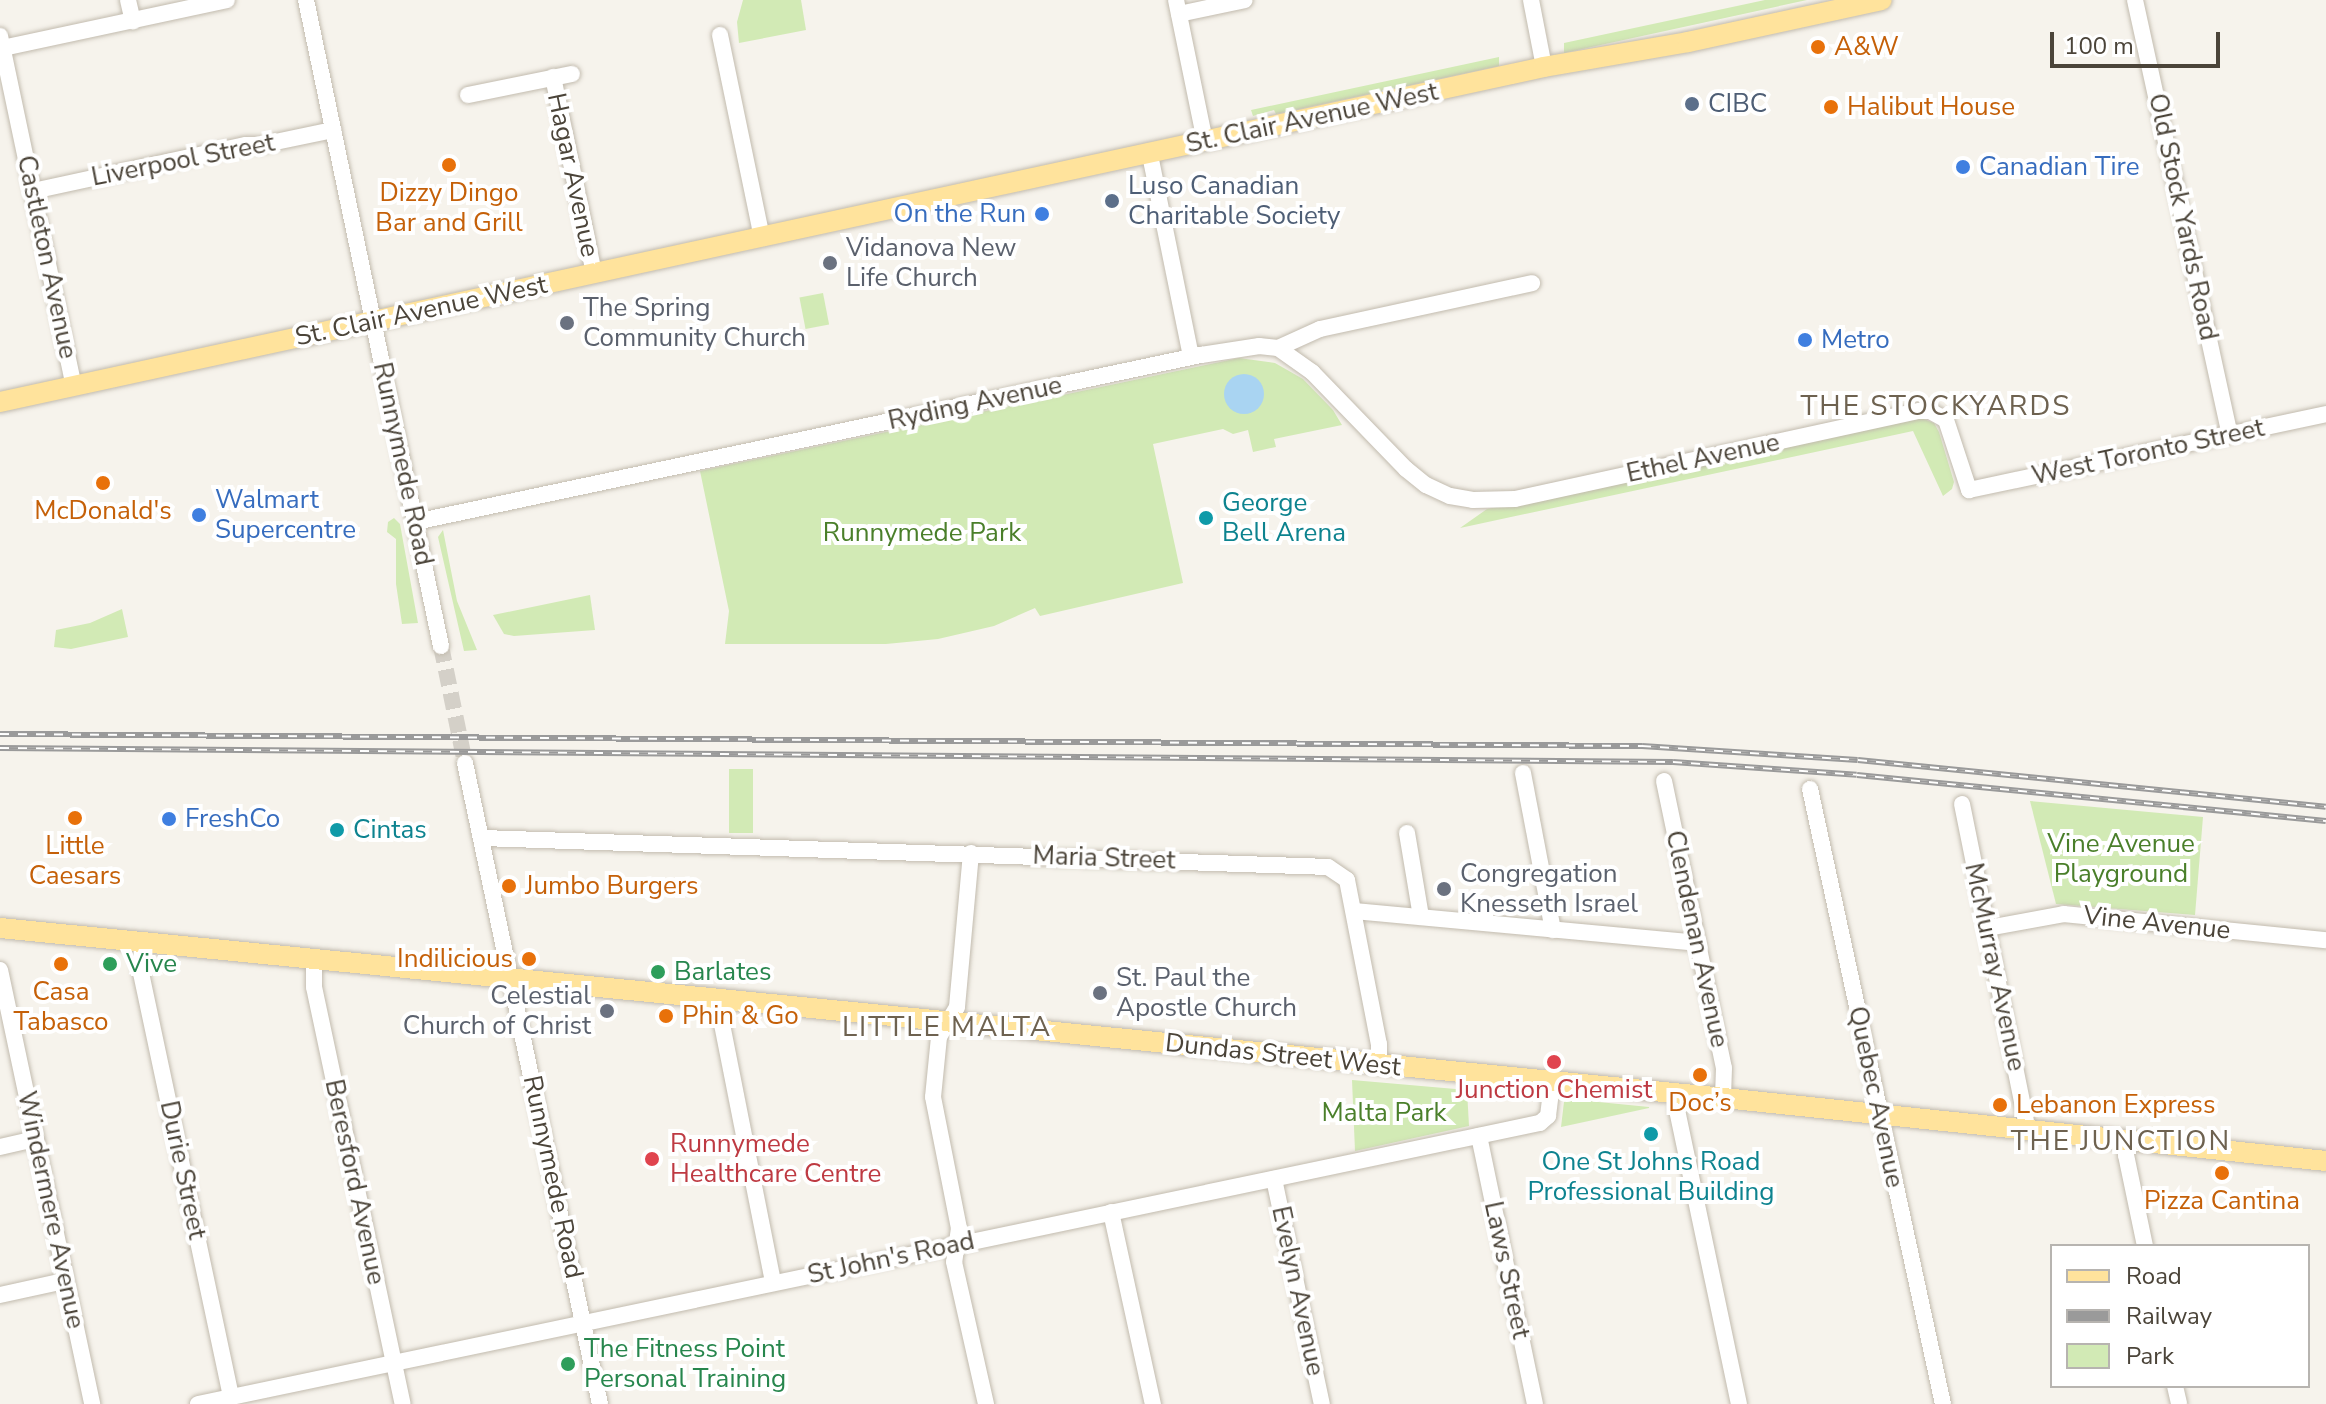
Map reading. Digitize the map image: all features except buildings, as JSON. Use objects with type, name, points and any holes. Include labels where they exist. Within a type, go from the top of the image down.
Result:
[{"type":"main road","name":"St. Clair Avenue West","points":[[0,402],[1150,155],[1544,67],[1688,42],[1878,0]]},
{"type":"main road","name":"Dundas Street West","points":[[0,928],[1723,1098],[2326,1161]]},
{"type":"street","points":[[128,0],[133,21]]},
{"type":"street","points":[[1,42],[133,21],[227,0]]},
{"type":"street","name":"Runnymede Road","points":[[306,0],[441,646]]},
{"type":"street","points":[[1205,141],[1178,7],[1245,0]]},
{"type":"street","points":[[1531,0],[1544,67]]},
{"type":"street","name":"Old Stock Yards Road","points":[[2135,0],[2230,435]]},
{"type":"street","points":[[720,35],[762,237]]},
{"type":"street","name":"Castleton Avenue","points":[[1,42],[74,386]]},
{"type":"street","name":"Hagar Avenue","points":[[468,95],[572,74]]},
{"type":"street","name":"Hagar Avenue","points":[[553,77],[594,273]]},
{"type":"street","name":"Liverpool Street","points":[[33,191],[246,145],[261,145],[333,130]]},
{"type":"street","points":[[1150,155],[1191,357]]},
{"type":"street","name":"Ryding Avenue","points":[[415,522],[1191,357],[1259,346],[1278,348],[1320,329],[1532,283]]},
{"type":"street","name":"Ethel Avenue","points":[[1278,348],[1312,372],[1406,469],[1426,485],[1450,496],[1473,500],[1515,499],[1920,411],[1939,415]]},
{"type":"street","name":"West Toronto Street","points":[[1939,415],[1950,430],[1969,490],[2326,414]]},
{"type":"street","name":"Runnymede Road","points":[[465,763],[600,1404]]},
{"type":"street","points":[[1523,773],[1553,930]]},
{"type":"street","name":"Clendenan Avenue","points":[[1664,781],[1724,1068],[1723,1098]]},
{"type":"street","name":"Quebec Avenue","points":[[1810,789],[1943,1404]]},
{"type":"street","name":"McMurray Avenue","points":[[1962,804],[2028,1130]]},
{"type":"street","points":[[1407,833],[1421,917]]},
{"type":"street","name":"Maria Street","points":[[482,838],[1328,867],[1347,880],[1380,1050],[1379,1065]]},
{"type":"street","points":[[971,853],[957,1007],[939,1037],[933,1097],[959,1228],[954,1262],[983,1403]]},
{"type":"street","points":[[1354,911],[1697,943]]},
{"type":"street","name":"Vine Avenue","points":[[1988,928],[2064,914],[2326,940]]},
{"type":"street","name":"Durie Street","points":[[142,942],[141,973],[231,1397]]},
{"type":"street","name":"Beresford Avenue","points":[[314,959],[314,987],[403,1404]]},
{"type":"street","name":"Windermere Avenue","points":[[0,970],[3,998],[92,1404]]},
{"type":"street","points":[[717,999],[773,1282]]},
{"type":"street","name":"St John's Road","points":[[203,1404],[1540,1123],[1550,1109],[1552,1082]]},
{"type":"street","points":[[1679,1094],[1677,1110],[1739,1404]]},
{"type":"street","name":"Laws Street","points":[[1479,1136],[1535,1404]]},
{"type":"street","points":[[0,1147],[36,1139]]},
{"type":"street","points":[[2127,1140],[2126,1155],[2145,1244]]},
{"type":"street","name":"Evelyn Avenue","points":[[1274,1179],[1322,1404]]},
{"type":"street","points":[[1111,1212],[1153,1404]]},
{"type":"street","points":[[0,1295],[64,1281]]},
{"type":"green space","points":[[743,0],[801,0],[806,30],[739,43],[737,22]]},
{"type":"green space","points":[[1765,0],[1807,0],[1564,53],[1564,43]]},
{"type":"green space","points":[[1499,57],[1499,66],[1276,114],[1274,110],[1253,116],[1251,110]]},
{"type":"green space","points":[[823,293],[829,324],[806,329],[799,298]]},
{"type":"green space","name":"Runnymede Park","points":[[1239,358],[1275,363],[1303,379],[1333,410],[1342,425],[1274,439],[1276,447],[1253,452],[1248,430],[1233,434],[1223,429],[1153,444],[1183,583],[1040,616],[1035,608],[994,626],[938,639],[886,644],[725,644],[729,611],[700,471]]},
{"type":"green space","points":[[1921,418],[1934,423],[1939,432],[1954,482],[1952,489],[1943,496],[1913,431],[1460,528],[1487,509]]},
{"type":"green space","points":[[394,518],[400,524],[418,623],[402,624],[396,584],[396,539],[387,532],[388,522]]},
{"type":"green space","points":[[443,530],[457,601],[477,650],[464,651],[438,537]]},
{"type":"green space","points":[[590,595],[595,630],[514,636],[504,634],[493,615]]},
{"type":"green space","points":[[122,609],[128,637],[71,649],[54,647],[56,630],[90,623]]},
{"type":"green space","points":[[729,769],[753,769],[753,833],[729,833]]},
{"type":"green space","name":"Vine Avenue Playground","points":[[2030,801],[2203,817],[2195,915],[2056,904]]},
{"type":"green space","name":"Malta Park","points":[[1352,1080],[1467,1090],[1469,1126],[1355,1151]]},
{"type":"green space","points":[[1568,1099],[1649,1108],[1561,1127],[1564,1102]]},
{"type":"water","points":[[1244,374],[1258,380],[1264,394],[1258,408],[1244,414],[1230,408],[1224,394],[1230,380]]},
{"type":"tunnel","points":[[441,646],[465,763]]},
{"type":"railway","points":[[0,734],[1642,746],[1858,760],[2326,807]]},
{"type":"railway","points":[[0,748],[1673,762],[1857,775],[2326,821]]},
{"type":"place","name":"A&W","points":[[1818,47]]},
{"type":"place","name":"CIBC","points":[[1692,104]]},
{"type":"place","name":"Halibut House","points":[[1831,107]]},
{"type":"place","name":"Dizzy Dingo Bar and Grill","points":[[449,165]]},
{"type":"place","name":"Canadian Tire","points":[[1963,167]]},
{"type":"place","name":"Luso Canadian Charitable Society","points":[[1112,201]]},
{"type":"place","name":"On the Run","points":[[1042,214]]},
{"type":"place","name":"Vidanova New Life Church","points":[[830,263]]},
{"type":"place","name":"The Spring Community Church","points":[[567,323]]},
{"type":"place","name":"Metro","points":[[1805,340]]},
{"type":"place","name":"McDonald's","points":[[103,483]]},
{"type":"place","name":"Walmart Supercentre","points":[[199,515]]},
{"type":"place","name":"George Bell Arena","points":[[1206,518]]},
{"type":"place","name":"Little Caesars","points":[[75,818]]},
{"type":"place","name":"FreshCo","points":[[169,819]]},
{"type":"place","name":"Cintas","points":[[337,830]]},
{"type":"place","name":"Jumbo Burgers","points":[[509,886]]},
{"type":"place","name":"Congregation Knesseth Israel","points":[[1444,889]]},
{"type":"place","name":"Indilicious","points":[[529,959]]},
{"type":"place","name":"Casa Tabasco","points":[[61,964]]},
{"type":"place","name":"Vive","points":[[110,964]]},
{"type":"place","name":"Barlates","points":[[658,972]]},
{"type":"place","name":"St. Paul the Apostle Church","points":[[1100,993]]},
{"type":"place","name":"Celestial Church of Christ","points":[[607,1011]]},
{"type":"place","name":"Phin & Go","points":[[666,1016]]},
{"type":"place","name":"Junction Chemist","points":[[1554,1062]]},
{"type":"place","name":"Doc’s","points":[[1700,1075]]},
{"type":"place","name":"Lebanon Express","points":[[2000,1105]]},
{"type":"place","name":"One St Johns Road Professional Building","points":[[1651,1134]]},
{"type":"place","name":"Runnymede Healthcare Centre","points":[[652,1159]]},
{"type":"place","name":"Pizza Cantina","points":[[2222,1173]]},
{"type":"place","name":"The Fitness Point Personal Training","points":[[568,1364]]},
{"type":"district","name":"THE STOCKYARDS","points":[[1936,406]]},
{"type":"district","name":"LITTLE MALTA","points":[[947,1027]]},
{"type":"district","name":"THE JUNCTION","points":[[2121,1141]]}]
